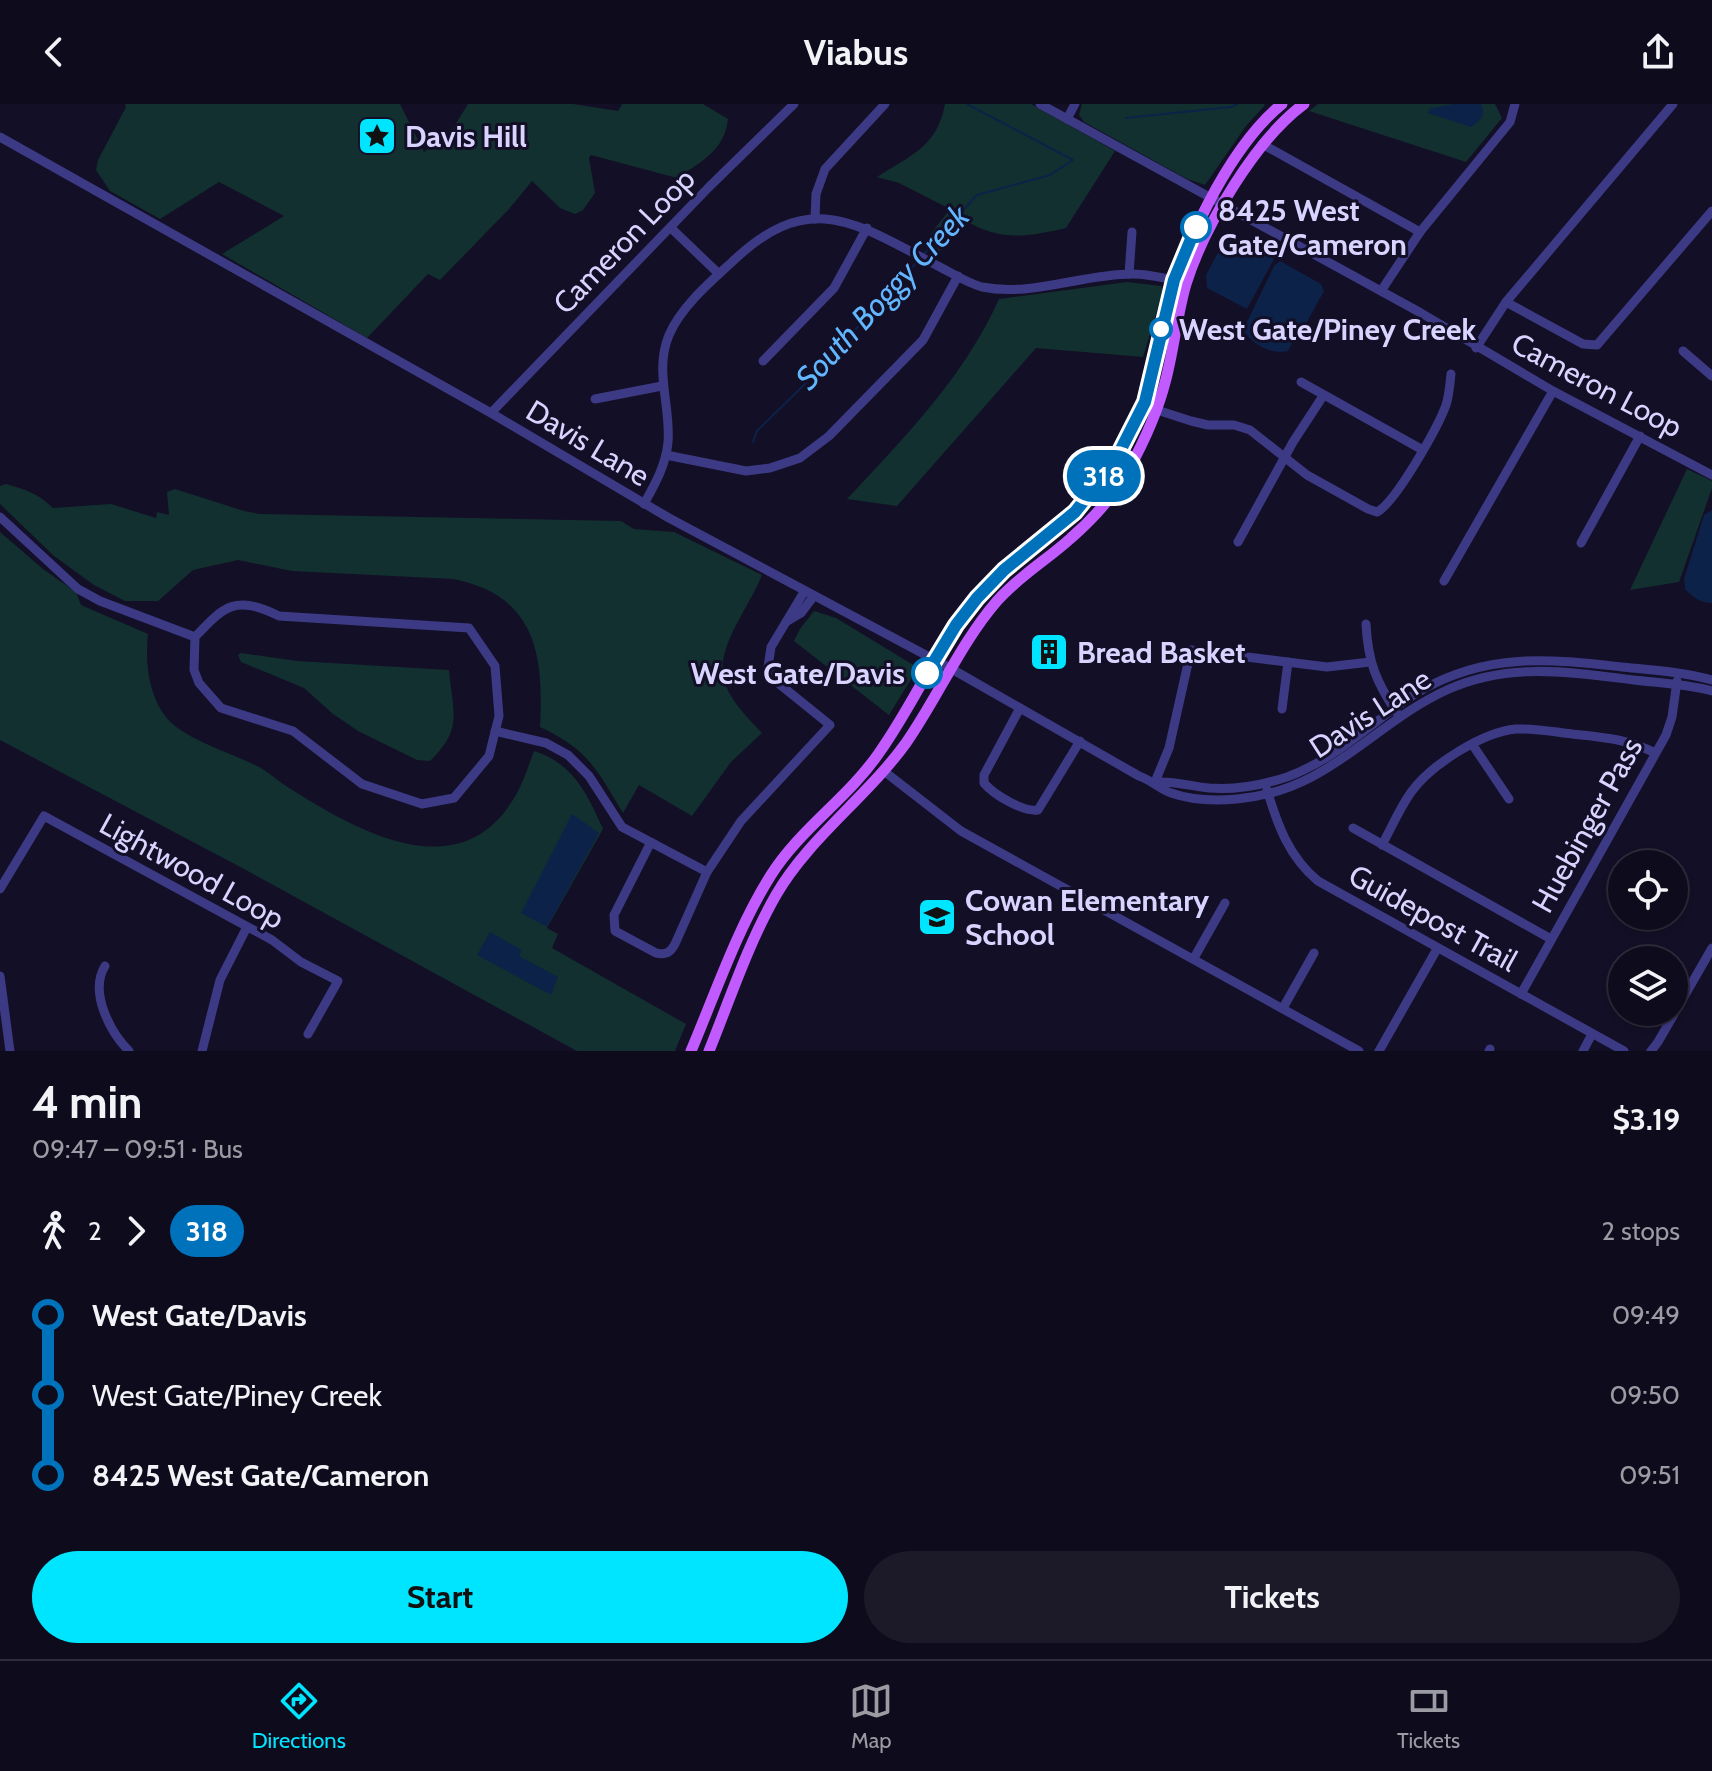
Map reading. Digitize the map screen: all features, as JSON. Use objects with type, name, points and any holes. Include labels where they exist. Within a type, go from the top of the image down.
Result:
[{"type":"main road","points":[[691,1051],[732,952],[765,886],[787,852],[878,754],[977,598],[1004,570],[1075,512],[1114,463],[1143,406],[1174,280],[1187,245],[1241,150],[1282,104]]},
{"type":"main road","points":[[709,1051],[776,894],[808,851],[885,772],[908,740],[972,633],[997,602],[1014,583],[1071,538],[1098,511],[1132,463],[1157,410],[1186,284],[1195,261],[1223,206],[1262,144],[1304,104]]},
{"type":"main road","points":[[1157,410],[1152,402],[1160,360],[1158,345]]},
{"type":"main road","points":[[1132,463],[1146,417],[1143,406]]},
{"type":"main road","points":[[817,821],[829,819],[838,822]]},
{"type":"main road","points":[[750,950],[745,941],[765,886]]},
{"type":"street","name":"Cameron Loop","points":[[491,413],[794,104]]},
{"type":"street","points":[[815,219],[816,194],[825,169],[885,104]]},
{"type":"street","name":"Cameron Loop","points":[[1040,104],[1381,291],[1553,391],[1712,475]]},
{"type":"street","points":[[1067,119],[1075,104]]},
{"type":"street","points":[[1381,291],[1420,232],[1510,122],[1515,104]]},
{"type":"street","points":[[1476,348],[1506,302],[1673,104]]},
{"type":"street","name":"Davis Lane","points":[[0,137],[491,413],[644,504],[950,668],[1139,776],[1155,782],[1167,792],[1231,800],[1269,795],[1323,772],[1448,690],[1514,671],[1560,671],[1712,691]]},
{"type":"street","points":[[1262,144],[1420,232]]},
{"type":"street","points":[[1506,302],[1583,344],[1597,345],[1712,211]]},
{"type":"street","points":[[644,504],[666,455],[668,421],[662,386],[664,350],[673,326],[719,274],[759,238],[783,225],[815,219],[839,220],[867,228],[980,286],[1015,290],[1129,274],[1174,280]]},
{"type":"street","points":[[671,228],[719,274]]},
{"type":"street","points":[[763,361],[834,288],[867,228]]},
{"type":"street","points":[[1129,274],[1132,232]]},
{"type":"street","points":[[666,455],[746,471],[770,468],[800,458],[829,436],[923,340],[958,276]]},
{"type":"street","points":[[1683,351],[1712,376]]},
{"type":"street","points":[[1157,410],[1208,425],[1242,426],[1286,456],[1307,475],[1377,512],[1398,492],[1446,405],[1451,374]]},
{"type":"street","points":[[1301,382],[1421,449]]},
{"type":"street","points":[[595,399],[662,386]]},
{"type":"street","points":[[1444,581],[1553,391]]},
{"type":"street","points":[[1238,542],[1323,396]]},
{"type":"street","points":[[1581,543],[1640,436]]},
{"type":"street","points":[[0,517],[78,589],[100,601],[195,637]]},
{"type":"street","points":[[651,842],[612,921],[615,931],[663,954],[672,950],[707,872],[741,821],[830,725],[791,695],[769,671],[767,661],[771,647],[786,622],[801,613],[808,594]]},
{"type":"street","points":[[235,605],[265,609],[279,616],[469,628],[495,666],[499,716],[489,756],[454,798],[422,804],[362,784],[293,731],[221,708],[199,683],[194,670],[195,637],[219,611],[235,605]]},
{"type":"street","points":[[1366,624],[1370,662],[1380,687],[1401,719]]},
{"type":"street","points":[[1155,782],[1169,748],[1191,650],[1342,667],[1370,662]]},
{"type":"street","name":"Davis Lane","points":[[1155,782],[1171,781],[1212,788],[1265,783],[1308,768],[1442,680],[1488,664],[1513,660],[1560,660],[1678,673],[1712,680]]},
{"type":"street","points":[[1282,709],[1288,662]]},
{"type":"street","name":"Huebinger Pass","points":[[1521,994],[1670,725],[1678,673]]},
{"type":"street","points":[[1020,708],[986,771],[984,783],[989,789],[1028,810],[1038,810],[1080,741]]},
{"type":"street","points":[[1382,845],[1420,782],[1472,744],[1503,731],[1529,729],[1630,741],[1655,753]]},
{"type":"street","points":[[495,731],[546,743],[568,755],[589,776],[619,825],[707,872]]},
{"type":"street","points":[[1472,744],[1509,799]]},
{"type":"street","points":[[885,772],[961,831],[1359,1051]]},
{"type":"street","name":"Guidepost Trail","points":[[1265,783],[1293,857],[1318,881],[1624,1051]]},
{"type":"street","name":"Lightwood Loop","points":[[0,889],[44,816],[272,940],[301,962],[338,981],[308,1034]]},
{"type":"street","points":[[1353,828],[1551,939]]},
{"type":"street","points":[[1194,958],[1225,903]]},
{"type":"street","points":[[202,1051],[220,980],[247,927]]},
{"type":"street","points":[[1651,1051],[1712,948]]},
{"type":"street","points":[[1379,1051],[1437,949]]},
{"type":"street","points":[[1283,1008],[1314,953]]},
{"type":"street","points":[[105,966],[99,985],[103,1005],[114,1033],[129,1051]]},
{"type":"street","points":[[0,976],[10,1051]]},
{"type":"street","points":[[1583,1051],[1592,1034]]},
{"type":"green space","points":[[125,104],[400,104],[424,152],[452,130],[468,104],[573,104],[618,111],[622,104],[703,104],[728,119],[717,147],[677,178],[591,155],[595,193],[583,210],[575,214],[560,208],[532,181],[440,280],[428,274],[367,338],[222,254],[284,216],[219,182],[160,219],[110,191],[96,170]]},
{"type":"green space","points":[[945,104],[1031,104],[1115,151],[1066,228],[1013,236],[989,231],[963,219],[937,255],[922,245],[950,209],[899,183],[877,177],[911,156],[929,140],[941,119]]},
{"type":"green space","points":[[1082,104],[1265,105],[1246,126],[1205,185],[1187,179],[1084,122],[1079,115]]},
{"type":"green space","points":[[1318,104],[1495,104],[1502,118],[1466,162],[1309,111]]},
{"type":"green space","points":[[1127,282],[1161,286],[1163,290],[1143,357],[1036,348],[897,506],[847,499],[951,380],[999,299]]},
{"type":"green space","points":[[1687,469],[1712,481],[1712,488],[1679,582],[1630,590]]},
{"type":"green space","points":[[6,484],[31,493],[53,508],[111,504],[156,518],[157,512],[169,515],[167,492],[175,489],[260,514],[621,521],[634,529],[674,532],[762,575],[725,650],[723,665],[728,690],[762,733],[731,762],[692,816],[639,785],[623,813],[590,762],[570,744],[540,727],[540,676],[529,632],[518,614],[502,599],[481,587],[453,579],[292,571],[238,560],[193,570],[158,601],[125,601],[94,585],[54,556],[0,504],[0,486]]},
{"type":"green space","points":[[0,532],[76,592],[81,605],[148,634],[151,687],[159,707],[173,724],[196,739],[261,768],[318,806],[379,836],[410,844],[441,846],[470,839],[496,822],[518,791],[534,751],[559,763],[578,782],[603,829],[547,928],[558,934],[552,948],[686,1024],[675,1051],[577,1051],[0,740]]},
{"type":"green space","points":[[814,611],[836,618],[915,666],[916,671],[889,715],[794,641]]},
{"type":"green space","points":[[238,655],[297,661],[449,670],[452,729],[430,761],[417,760],[358,731],[304,688],[241,662]]},
{"type":"water","points":[[1453,104],[1481,104],[1482,117],[1471,127],[1428,113],[1429,109]]},
{"type":"water","points":[[1229,232],[1233,238],[1274,259],[1247,309],[1207,288],[1206,275]]},
{"type":"water","points":[[1280,261],[1321,284],[1324,291],[1297,340],[1294,339],[1288,351],[1282,352],[1262,347],[1243,330],[1274,266]]},
{"type":"water","points":[[1712,510],[1712,603],[1700,601],[1691,595],[1685,589],[1684,579],[1704,515]]},
{"type":"water","points":[[572,814],[599,833],[547,927],[521,913]]},
{"type":"water","points":[[490,932],[522,950],[519,956],[558,977],[551,995],[477,955]]},
{"type":"waterway","name":"South Boggy Creek","points":[[923,255],[977,195],[1050,175],[1073,160],[967,104]]},
{"type":"waterway","name":"South Boggy Creek","points":[[1126,118],[1237,104]]},
{"type":"waterway","name":"South Boggy Creek","points":[[753,442],[757,431],[810,379],[919,260]]},
{"type":"bus line","name":"318","points":[[927,673],[956,625],[977,598],[1004,570],[1075,512],[1114,463],[1145,402],[1174,280],[1196,227]]},
{"type":"place","name":"Davis Hill","points":[[377,136]]},
{"type":"place","name":"8425 West Gate/Cameron","points":[[1196,227]]},
{"type":"place","name":"West Gate/Piney Creek","points":[[1161,329]]},
{"type":"place","name":"Bread Basket","points":[[1049,652]]},
{"type":"place","name":"West Gate/Davis","points":[[927,673]]},
{"type":"place","name":"Cowan Elementary School","points":[[937,917]]}]
